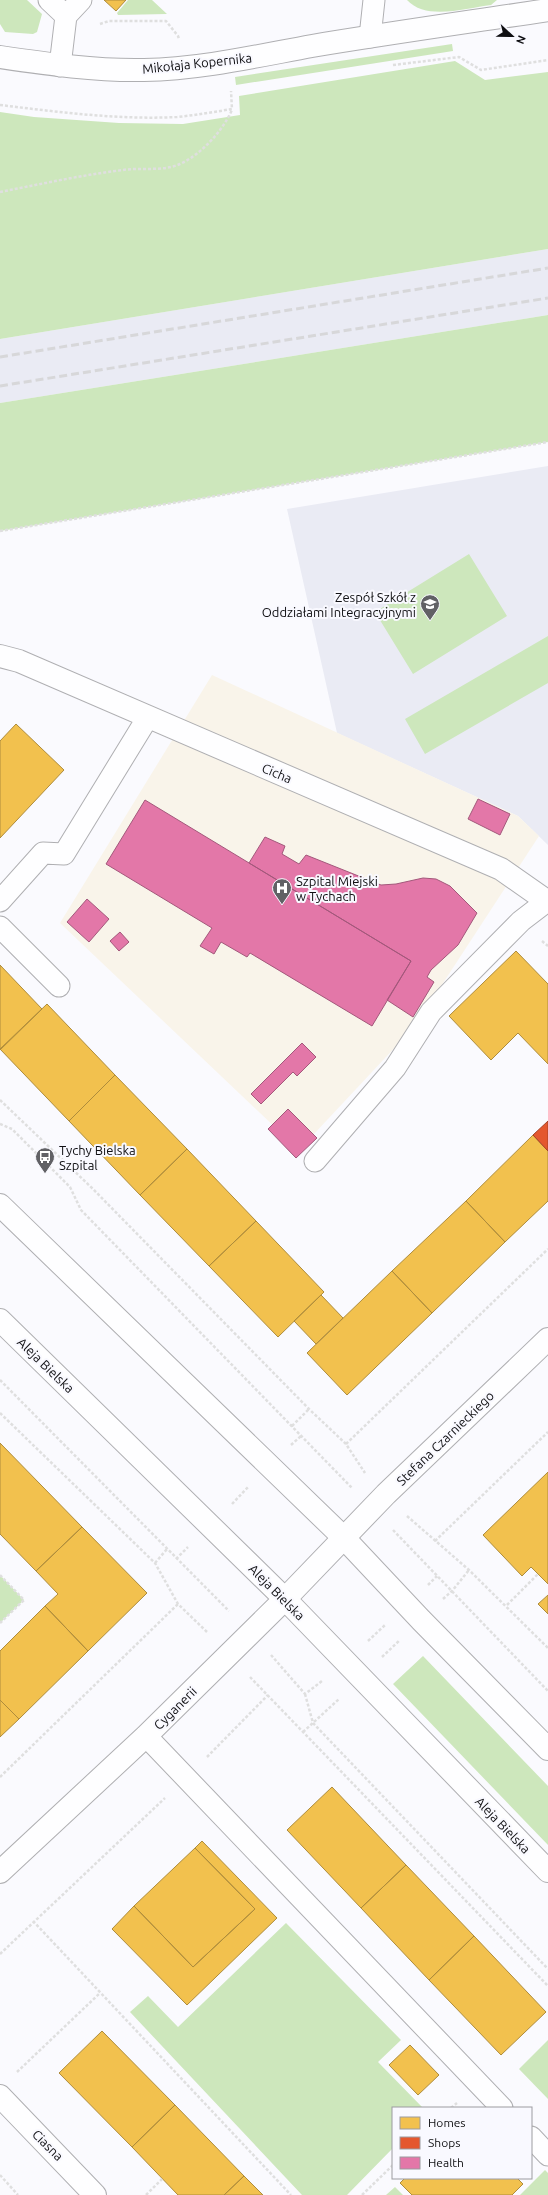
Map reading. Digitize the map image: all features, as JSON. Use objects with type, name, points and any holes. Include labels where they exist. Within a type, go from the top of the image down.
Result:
[{"type":"street","name":"Mikołaja Kopernika","points":[[0,58],[60,66],[145,70],[182,67],[232,61],[370,37],[548,10]]},
{"type":"street","name":"Cicha","points":[[0,656],[18,661],[501,869],[548,902]]},
{"type":"street","points":[[0,1205],[343,1537],[421,1620],[548,1749]]},
{"type":"street","name":"Aleja Bielska","points":[[0,1320],[211,1525],[548,1871]]},
{"type":"street","name":"Stefana Czarnieckiego","points":[[343,1537],[548,1339]]},
{"type":"street","name":"Cyganerii","points":[[0,1872],[146,1736],[284,1599],[343,1537]]},
{"type":"street","name":"Ciasna","points":[[0,2096],[95,2195]]},
{"type":"lane","points":[[49,0],[65,26]]},
{"type":"lane","points":[[60,66],[65,26],[81,0]]},
{"type":"lane","points":[[370,37],[374,0]]},
{"type":"lane","points":[[0,901],[43,853],[64,854],[148,717]]},
{"type":"lane","points":[[315,1161],[395,1068],[431,1012],[521,921],[548,902]]},
{"type":"lane","points":[[0,927],[59,986]]},
{"type":"lane","points":[[146,1736],[501,2107]]},
{"type":"lane","points":[[532,2139],[548,2155]]},
{"type":"path","points":[[65,26],[82,38],[83,29],[109,21],[166,22],[178,36],[182,67]]},
{"type":"path","points":[[392,66],[459,57],[481,70],[548,60]]},
{"type":"path","points":[[0,192],[124,170],[166,168],[181,164],[202,149],[225,124],[232,109],[231,90],[239,89]]},
{"type":"path","points":[[0,105],[70,114],[136,117],[178,117],[232,109]]},
{"type":"path","points":[[0,531],[548,442]]},
{"type":"path","points":[[0,1100],[93,1189],[309,1409],[346,1444],[365,1473]]},
{"type":"path","points":[[0,1124],[12,1129],[70,1187],[81,1210],[548,1691]]},
{"type":"path","points":[[346,1444],[548,1249]]},
{"type":"path","points":[[0,1380],[167,1549],[155,1563]]},
{"type":"path","points":[[292,1426],[309,1409]]},
{"type":"path","points":[[0,1413],[155,1563],[178,1604],[206,1632]]},
{"type":"path","points":[[435,1540],[548,1432]]},
{"type":"path","points":[[176,1559],[301,1436]]},
{"type":"path","points":[[406,1515],[507,1605],[548,1648]]},
{"type":"path","points":[[440,1601],[452,1591],[469,1570]]},
{"type":"path","points":[[507,1605],[538,1574]]},
{"type":"path","points":[[0,1575],[24,1600],[0,1623]]},
{"type":"path","points":[[0,1777],[178,1604]]},
{"type":"path","points":[[380,1659],[401,1639]]},
{"type":"path","points":[[245,1672],[548,1986]]},
{"type":"path","points":[[305,1694],[312,1724],[548,1969]]},
{"type":"path","points":[[0,1954],[33,1921],[186,1778],[268,1695]]},
{"type":"path","points":[[303,1732],[343,1696]]},
{"type":"path","points":[[33,1921],[291,2195]]},
{"type":"path","points":[[14,2075],[100,1992]]},
{"type":"path","points":[[362,2195],[392,2166]]},
{"type":"path","points":[[0,2176],[18,2195]]},
{"type":"path","points":[[146,2195],[162,2179]]},
{"type":"shaded area","points":[[548,249],[548,315],[0,403],[0,339]]},
{"type":"shaded area","name":"Zespół Szkół z Oddziałami Integracyjnymi","points":[[548,466],[548,845],[518,816],[337,733],[287,509]]},
{"type":"shaded area","name":"Szpital Miejski w Tychach","points":[[212,675],[518,816],[539,836],[415,1026],[299,1150],[60,923]]},
{"type":"green space","points":[[0,0],[27,0],[42,14],[37,32],[33,34],[5,32],[0,24]]},
{"type":"green space","points":[[128,0],[152,0],[167,14],[118,15],[117,13]]},
{"type":"green space","points":[[407,0],[497,0],[491,5],[447,12],[435,12],[415,6]]},
{"type":"green space","points":[[452,44],[453,51],[236,85],[235,77]]},
{"type":"green space","points":[[455,61],[485,80],[548,72],[548,249],[0,339],[0,112],[34,117],[119,123],[183,124],[240,115],[239,96]]},
{"type":"green space","points":[[548,315],[548,442],[0,531],[0,403]]},
{"type":"green space","points":[[469,554],[507,616],[413,674],[375,612]]},
{"type":"green space","points":[[548,636],[548,683],[425,754],[405,719]]},
{"type":"green space","points":[[0,1575],[24,1600],[0,1623]]},
{"type":"green space","points":[[423,1656],[548,1786],[548,1845],[393,1684]]},
{"type":"green space","points":[[286,1923],[401,2040],[378,2062],[422,2107],[392,2107],[392,2149],[347,2195],[302,2195],[130,2012],[148,1996],[178,2027]]},
{"type":"green space","points":[[548,2040],[548,2099],[519,2069]]},
{"type":"green space","points":[[545,2170],[548,2173],[548,2195],[520,2195]]},
{"type":"green space","points":[[395,2187],[403,2195],[386,2195]]},
{"type":"building: Homes","points":[[104,0],[126,0],[116,11]]},
{"type":"building: Homes","points":[[16,724],[64,770],[0,838],[0,741]]},
{"type":"building: Homes","points":[[516,951],[548,984],[548,1064],[518,1033],[491,1060],[449,1016]]},
{"type":"building: Homes","points":[[0,965],[42,1009],[0,1050]]},
{"type":"building: Homes","points":[[47,1004],[115,1075],[69,1121],[0,1049]]},
{"type":"building: Homes","points":[[115,1075],[187,1149],[140,1195],[69,1121]]},
{"type":"building: Homes","points":[[533,1135],[548,1151],[548,1201],[505,1242],[466,1201]]},
{"type":"building: Homes","points":[[187,1149],[256,1221],[209,1266],[140,1195]]},
{"type":"building: Homes","points":[[466,1201],[505,1242],[432,1313],[392,1271]]},
{"type":"building: Homes","points":[[256,1221],[324,1292],[278,1337],[209,1266]]},
{"type":"building: Homes","points":[[392,1271],[432,1313],[347,1395],[307,1353]]},
{"type":"building: Homes","points":[[321,1295],[343,1318],[316,1344],[294,1321]]},
{"type":"building: Homes","points":[[0,1443],[82,1527],[36,1571],[0,1534]]},
{"type":"building: Homes","points":[[548,1472],[548,1584],[531,1567],[522,1576],[483,1535]]},
{"type":"building: Homes","points":[[82,1527],[147,1593],[88,1651],[45,1606],[58,1594],[36,1571]]},
{"type":"building: Homes","points":[[548,1595],[548,1614],[538,1604]]},
{"type":"building: Homes","points":[[45,1606],[88,1651],[19,1719],[0,1700],[0,1651]]},
{"type":"building: Homes","points":[[0,1700],[19,1719],[0,1737]]},
{"type":"building: Homes","points":[[332,1787],[406,1865],[361,1908],[287,1830]]},
{"type":"building: Homes","points":[[202,1841],[277,1918],[187,2005],[112,1929],[134,1906],[193,1967],[255,1909],[195,1848]]},
{"type":"building: Homes","points":[[195,1848],[255,1909],[193,1967],[134,1906]]},
{"type":"building: Homes","points":[[406,1865],[474,1936],[429,1980],[361,1908]]},
{"type":"building: Homes","points":[[474,1936],[546,2012],[501,2055],[429,1980]]},
{"type":"building: Homes","points":[[102,2031],[175,2105],[132,2147],[59,2073]]},
{"type":"building: Homes","points":[[410,2045],[439,2075],[418,2095],[389,2065]]},
{"type":"building: Homes","points":[[175,2105],[244,2176],[224,2195],[178,2195],[132,2147]]},
{"type":"building: Homes","points":[[244,2176],[263,2195],[224,2195]]},
{"type":"building: Homes","points":[[404,2179],[518,2179],[523,2184],[512,2195],[412,2195],[400,2183]]},
{"type":"building: Shops","points":[[548,1121],[548,1151],[533,1135]]},
{"type":"building: Health","points":[[478,799],[510,814],[500,835],[468,819]]},
{"type":"building: Health","points":[[145,800],[411,961],[372,1026],[250,953],[247,957],[221,942],[214,954],[200,946],[212,928],[106,864]]},
{"type":"building: Health","points":[[265,837],[285,846],[282,854],[299,864],[306,855],[381,885],[396,884],[423,878],[436,879],[450,886],[477,913],[458,945],[431,970],[427,977],[434,982],[413,1017],[387,1000],[411,961],[249,863]]},
{"type":"building: Health","points":[[87,899],[109,919],[89,942],[67,922]]},
{"type":"building: Health","points":[[120,932],[129,942],[119,951],[110,941]]},
{"type":"building: Health","points":[[302,1043],[316,1057],[297,1076],[293,1072],[261,1104],[251,1094]]},
{"type":"building: Health","points":[[288,1109],[317,1138],[296,1158],[268,1129]]},
{"type":"railway","points":[[0,357],[548,268]]},
{"type":"railway","points":[[0,386],[548,298]]},
{"type":"place","name":"Zespół Szkół z Oddziałami Integracyjnymi","points":[[430,621]]},
{"type":"place","name":"Szpital Miejski w Tychach","points":[[282,905]]},
{"type":"place","name":"Tychy Bielska Szpital","points":[[45,1174]]}]
